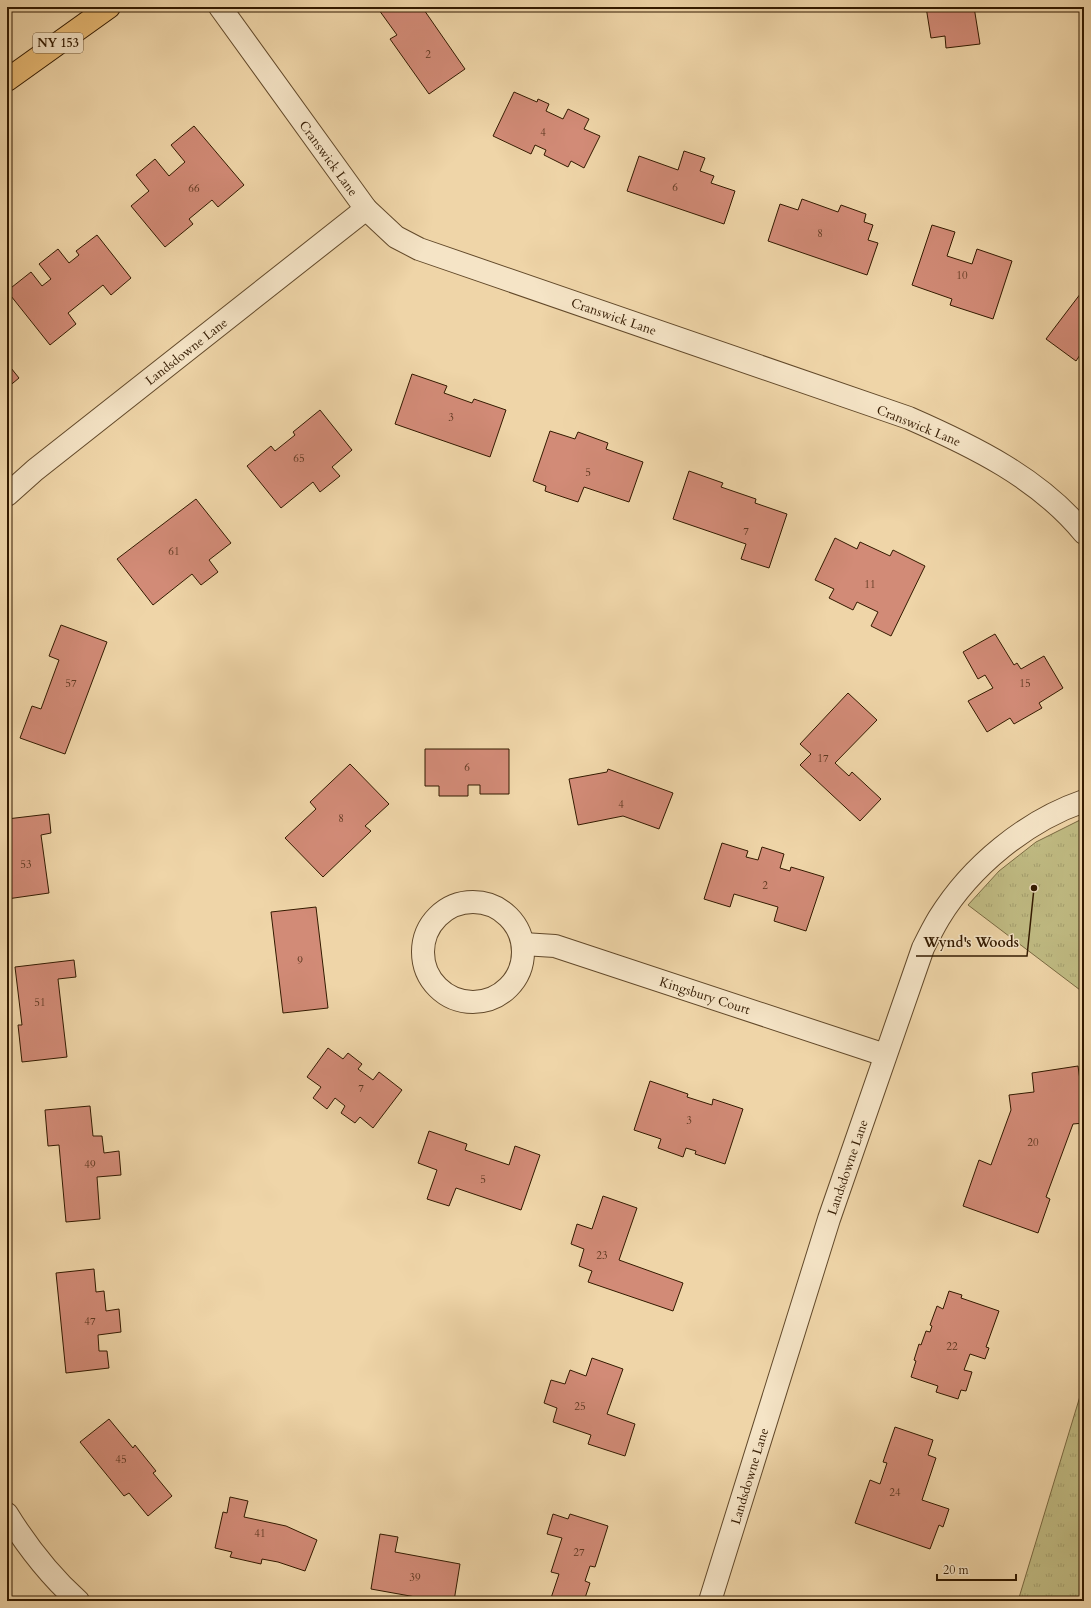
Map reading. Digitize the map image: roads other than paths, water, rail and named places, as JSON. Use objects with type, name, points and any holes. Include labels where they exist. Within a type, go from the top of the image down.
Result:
[{"type":"main road","name":"NY 153","points":[[7,80],[108,7]]},
{"type":"street","name":"Cranswick Lane","points":[[220,7],[366,209],[396,237],[419,249],[909,418],[950,436],[987,455],[1038,488],[1058,505],[1084,533]]},
{"type":"street","name":"Landsdowne Lane","points":[[7,495],[41,466],[366,209]]},
{"type":"street","name":"Landsdowne Lane","points":[[710,1601],[829,1219],[923,948],[939,918],[960,889],[989,859],[1030,826],[1066,807],[1084,801]]},
{"type":"street","points":[[469,902],[492,906],[506,915],[517,928],[523,944],[522,960],[518,975],[513,982],[508,988],[495,997],[480,1001],[464,1001],[448,996],[436,986],[430,977],[423,957],[424,940],[431,924],[443,912],[458,904],[469,902]]},
{"type":"street","name":"Kingsbury Court","points":[[523,944],[555,946],[885,1055]]},
{"type":"street","points":[[7,1514],[37,1560],[58,1583],[78,1601]]},
{"type":"place","name":"Wynd's Woods","points":[[1034,888]]}]
